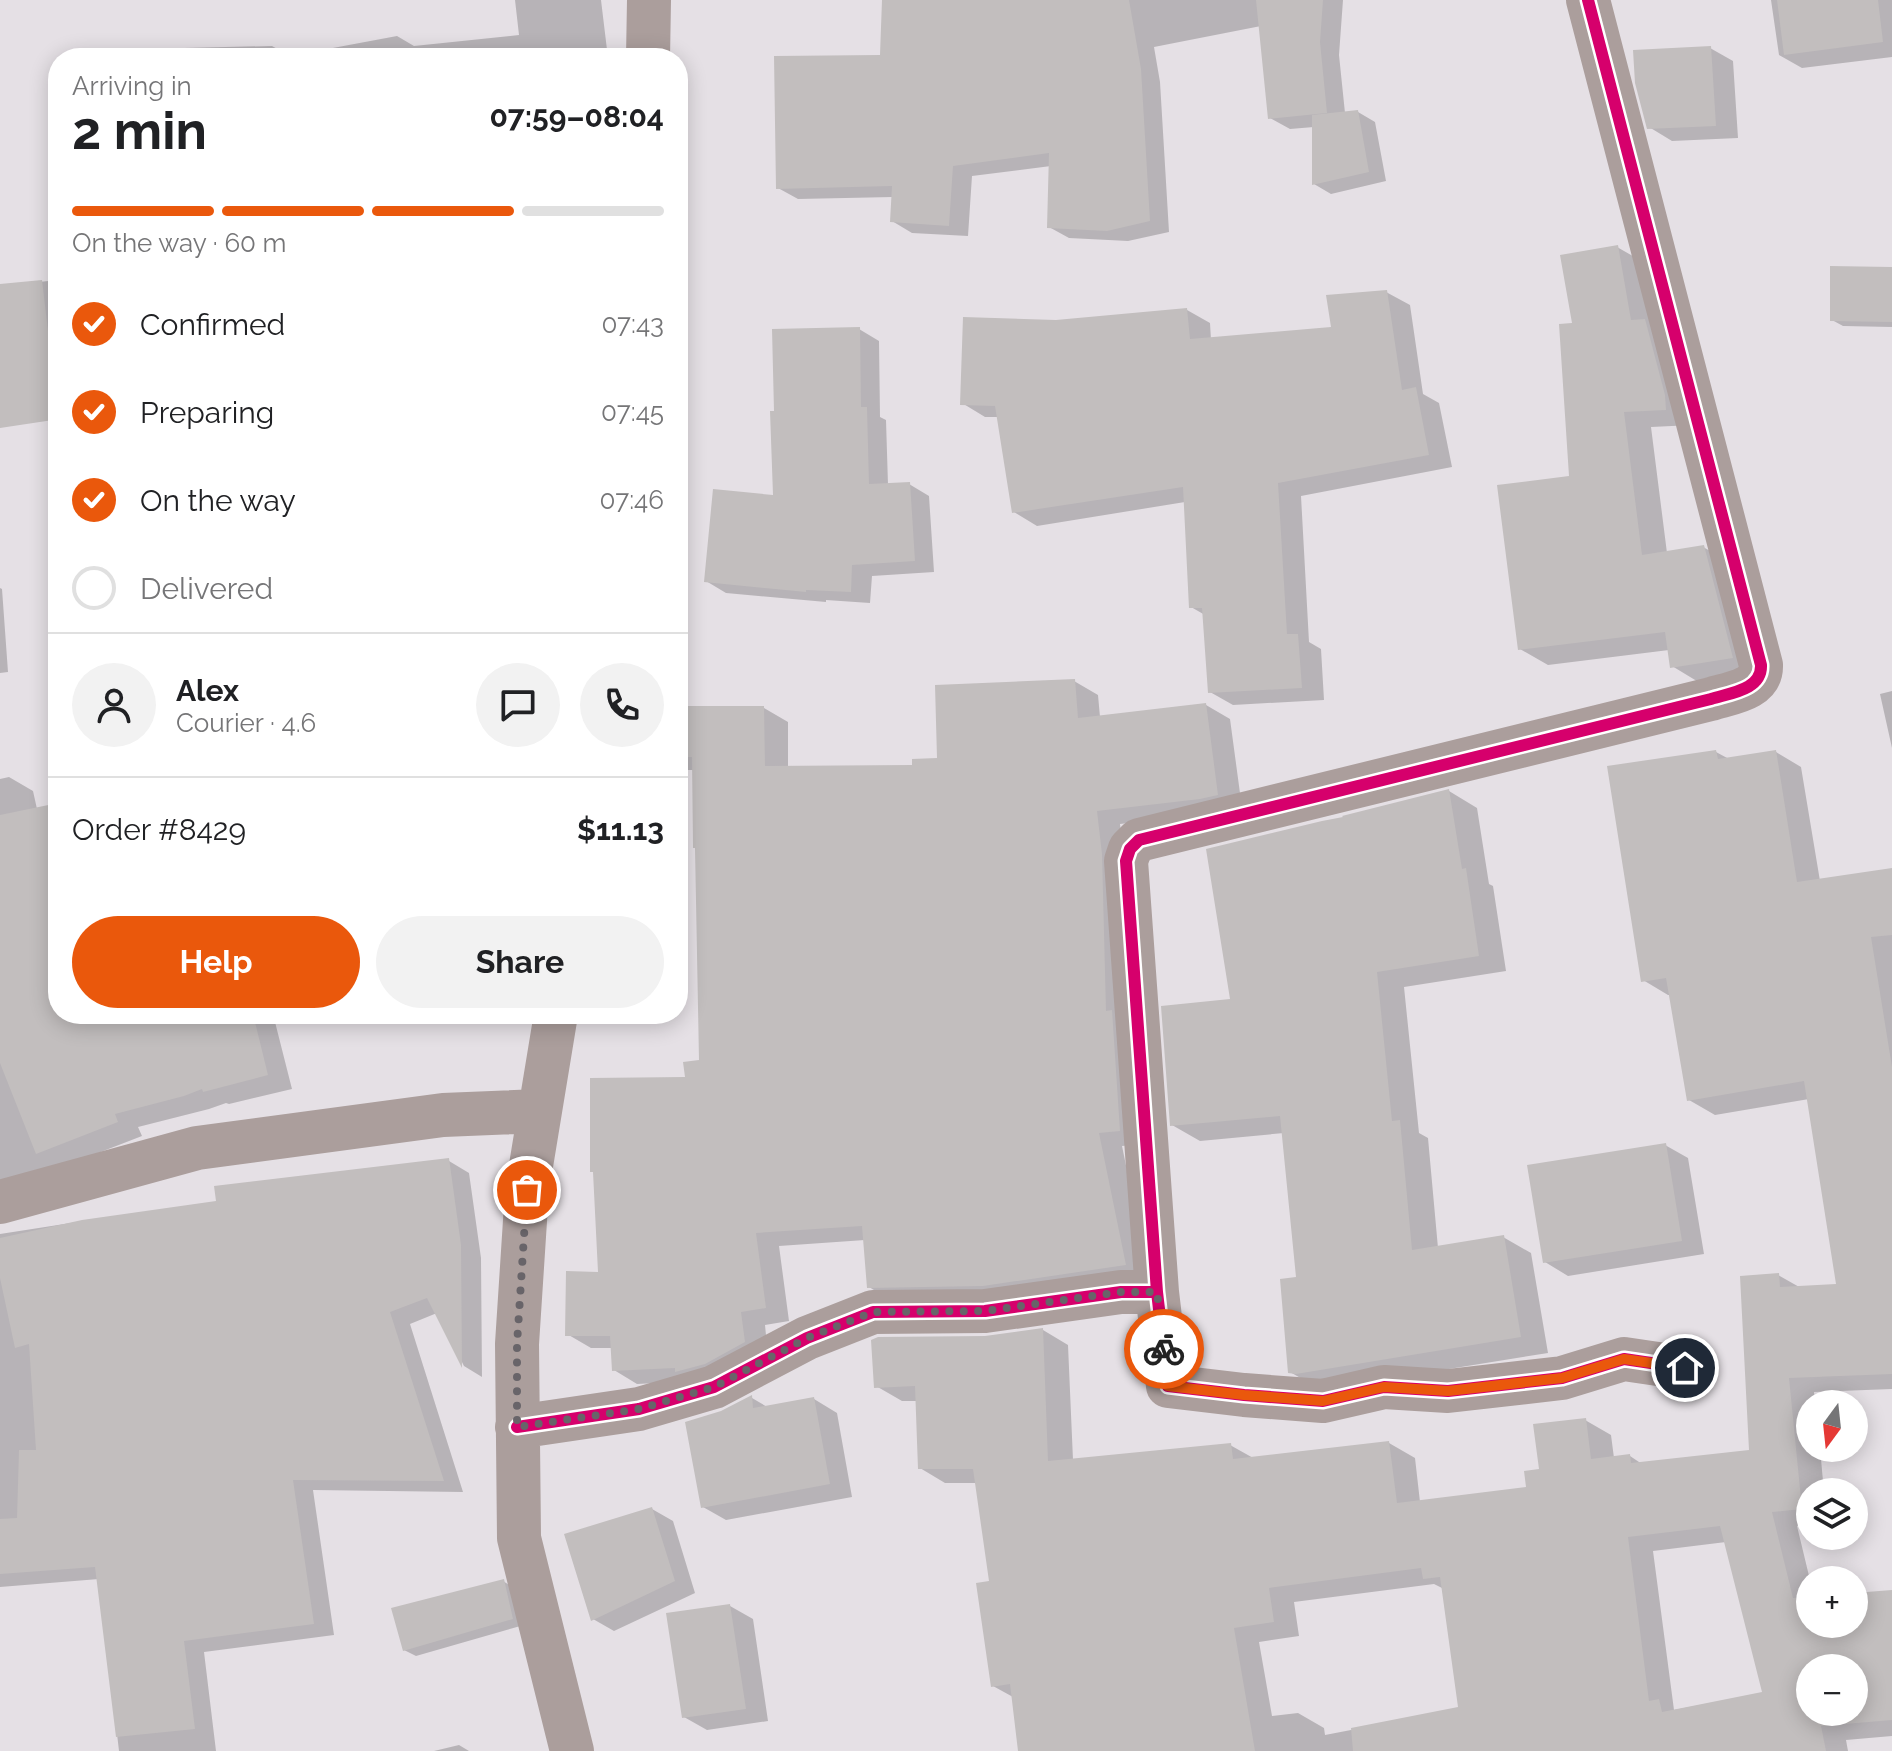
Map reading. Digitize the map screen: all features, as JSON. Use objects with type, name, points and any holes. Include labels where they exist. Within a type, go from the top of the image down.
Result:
[{"type":"street","points":[[648,48],[649,0]]},
{"type":"street","points":[[1588,0],[1761,665],[1761,675],[1750,686],[1711,699],[1139,840],[1130,849],[1126,861],[1157,1292],[1168,1386],[1323,1401],[1384,1387],[1448,1391],[1562,1378],[1624,1359],[1685,1368]]},
{"type":"street","points":[[554,1024],[527,1190],[517,1344],[519,1538],[572,1751]]},
{"type":"street","points":[[0,1202],[197,1148],[443,1115],[540,1111]]},
{"type":"street","points":[[517,1427],[639,1409],[714,1387],[807,1338],[873,1312],[985,1311],[1121,1292],[1157,1292]]},
{"type":"building","points":[[882,0],[1129,0],[1141,69],[1150,221],[1107,231],[1047,228],[1049,153],[953,166],[949,226],[890,222],[892,186],[776,189],[774,56],[880,55]]},
{"type":"building","points":[[1256,0],[1323,0],[1320,42],[1327,113],[1268,119]]},
{"type":"building","points":[[1777,0],[1878,0],[1883,42],[1784,55]]},
{"type":"building","points":[[1711,46],[1716,126],[1647,129],[1635,83],[1633,50]]},
{"type":"building","points":[[1358,110],[1369,172],[1312,185],[1312,115]]},
{"type":"building","points":[[1618,245],[1631,320],[1645,319],[1665,395],[1666,410],[1624,412],[1642,555],[1704,545],[1733,658],[1670,668],[1665,632],[1518,650],[1497,485],[1569,476],[1559,324],[1572,323],[1560,255]]},
{"type":"building","points":[[1830,266],[1892,267],[1892,322],[1830,321]]},
{"type":"building","points":[[42,280],[48,331],[48,421],[0,428],[0,284]]},
{"type":"building","points":[[1387,290],[1402,390],[1416,387],[1429,455],[1278,483],[1287,634],[1298,634],[1302,688],[1208,693],[1202,608],[1189,608],[1183,487],[1012,513],[995,406],[960,405],[963,317],[1056,320],[1187,308],[1190,339],[1331,327],[1326,295]]},
{"type":"building","points":[[860,327],[861,407],[867,407],[869,484],[910,482],[915,561],[852,565],[851,592],[806,592],[704,582],[713,489],[773,495],[770,411],[774,411],[772,329]]},
{"type":"building","points":[[1075,679],[1078,718],[1206,703],[1218,795],[1097,811],[1102,854],[1106,1011],[1112,1010],[1120,1131],[1099,1133],[1126,1265],[983,1286],[867,1288],[862,1226],[756,1233],[766,1308],[741,1312],[745,1342],[705,1364],[675,1372],[675,1368],[612,1371],[610,1336],[565,1336],[566,1271],[598,1272],[593,1172],[590,1172],[590,1078],[685,1077],[683,1062],[699,1060],[695,848],[692,757],[688,757],[688,706],[764,706],[765,766],[912,765],[912,759],[937,758],[935,685]]},
{"type":"building","points":[[1716,750],[1718,759],[1776,750],[1797,882],[1892,868],[1892,935],[1871,937],[1892,1067],[1892,1374],[1789,1378],[1799,1478],[1796,1478],[1796,1510],[1772,1512],[1793,1598],[1796,1598],[1796,1638],[1868,1638],[1868,1592],[1892,1590],[1892,1720],[1868,1722],[1868,1654],[1796,1654],[1796,1726],[1821,1726],[1826,1751],[1353,1751],[1351,1728],[1458,1707],[1440,1577],[1423,1579],[1421,1568],[1269,1588],[1274,1622],[1234,1628],[1255,1751],[1018,1751],[1010,1684],[991,1687],[976,1583],[989,1581],[973,1469],[918,1469],[915,1386],[874,1388],[871,1340],[878,1337],[985,1336],[1043,1328],[1048,1461],[1231,1443],[1233,1459],[1389,1441],[1397,1503],[1526,1487],[1524,1471],[1539,1469],[1533,1424],[1586,1418],[1591,1459],[1630,1454],[1631,1463],[1749,1450],[1740,1276],[1779,1273],[1780,1287],[1836,1284],[1804,1081],[1687,1101],[1666,978],[1641,982],[1607,766]],"holes":[[[1720,1526],[1762,1692],[1662,1712],[1659,1699],[1649,1701],[1628,1537]]]},
{"type":"building","points":[[1449,789],[1462,869],[1466,868],[1479,956],[1377,972],[1392,1121],[1400,1120],[1412,1250],[1504,1235],[1521,1337],[1288,1373],[1280,1279],[1296,1277],[1280,1116],[1170,1126],[1161,1006],[1230,999],[1206,849]]},
{"type":"building","points":[[48,805],[48,1024],[255,1024],[268,1075],[203,1092],[202,1089],[115,1114],[118,1122],[36,1154],[0,1063],[0,815]]},
{"type":"building","points":[[1666,1143],[1682,1241],[1543,1263],[1527,1165]]},
{"type":"building","points":[[449,1158],[461,1245],[462,1368],[427,1298],[390,1312],[444,1481],[293,1480],[314,1624],[184,1641],[195,1729],[116,1737],[95,1567],[0,1574],[0,1519],[17,1518],[19,1450],[36,1450],[29,1344],[15,1348],[0,1278],[0,1238],[82,1220],[216,1201],[214,1186]]},
{"type":"building","points":[[752,1395],[753,1408],[814,1397],[830,1484],[701,1508],[685,1422],[721,1411]]},
{"type":"building","points":[[652,1507],[675,1581],[591,1621],[564,1534]]},
{"type":"building","points":[[504,1579],[513,1619],[403,1651],[391,1608]]},
{"type":"building","points":[[730,1604],[746,1709],[682,1718],[666,1613]]},
{"type":"cycle path","points":[[1157,1292],[1126,861],[1130,849],[1139,840],[1727,695],[1751,685],[1760,673],[1761,665],[1588,0]]},
{"type":"cycle path","points":[[517,1427],[639,1409],[714,1387],[807,1338],[873,1312],[985,1311],[1121,1292],[1157,1292],[1168,1386],[1323,1401],[1384,1387],[1448,1391],[1562,1378],[1624,1359],[1685,1368]]},
{"type":"way so far","points":[[527,1190],[517,1344],[517,1427],[639,1409],[714,1387],[807,1338],[873,1312],[985,1311],[1121,1292],[1157,1292],[1164,1349]]},
{"type":"route","points":[[1164,1349],[1168,1386],[1323,1401],[1384,1387],[1448,1391],[1562,1378],[1624,1359],[1685,1368]]}]
